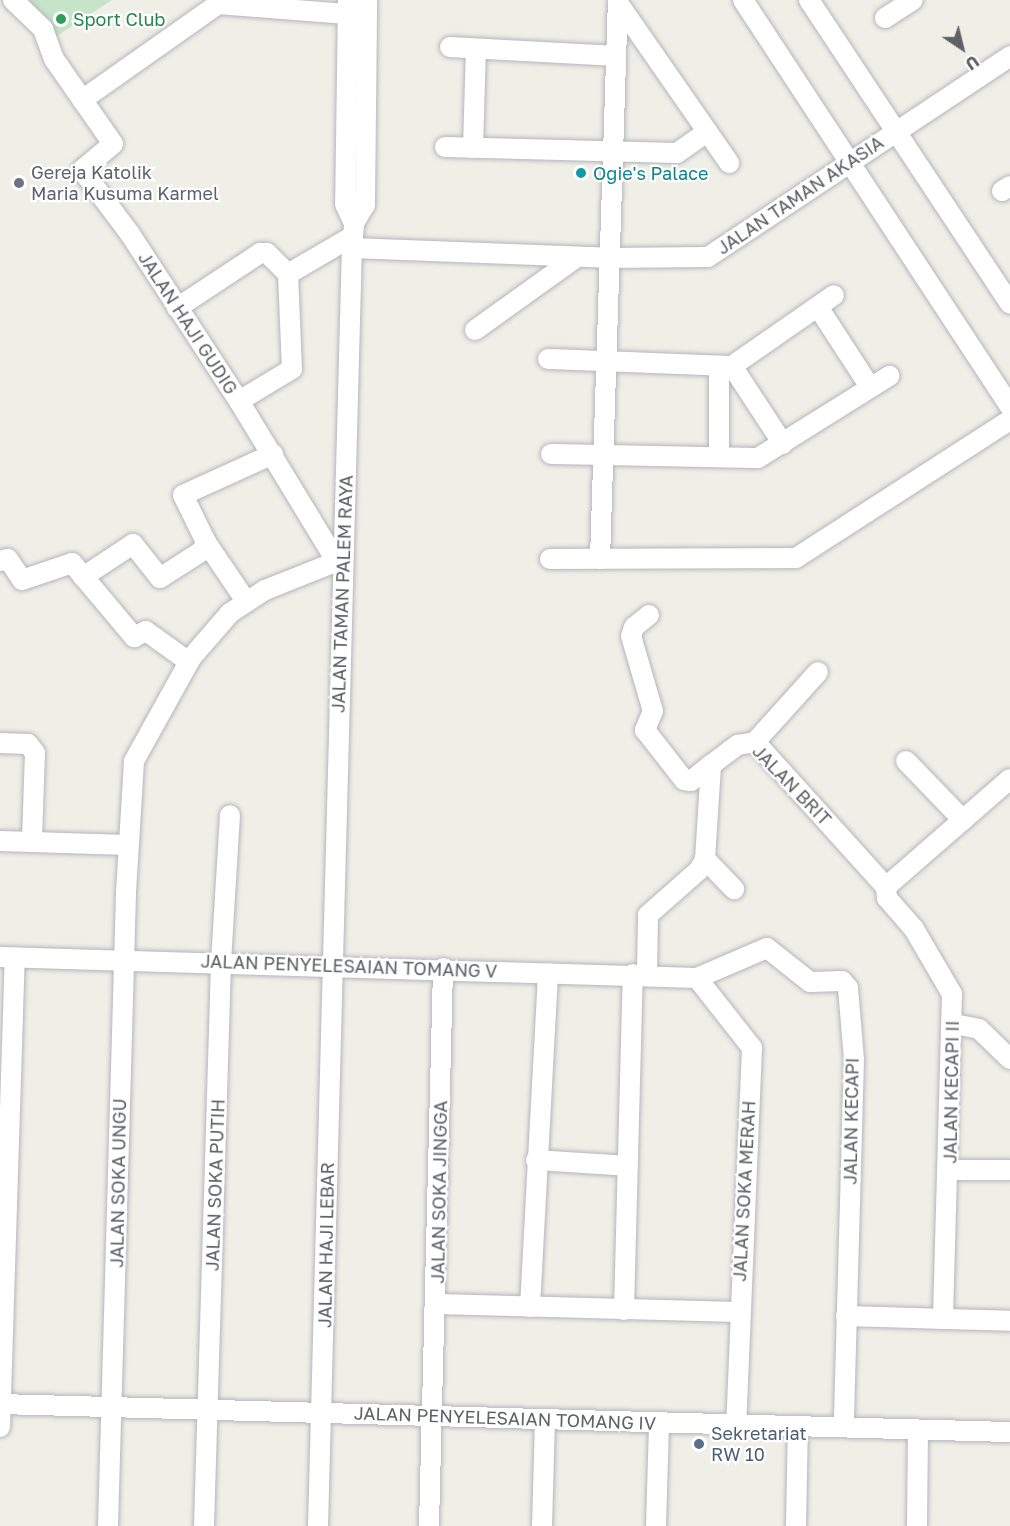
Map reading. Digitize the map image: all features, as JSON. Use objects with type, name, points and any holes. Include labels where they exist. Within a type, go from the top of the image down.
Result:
[{"type":"street","points":[[13,0],[43,29],[54,59],[82,100],[218,4],[348,7]]},
{"type":"street","name":"JALAN TAMAN PALEM RAYA","points":[[356,112],[367,0]]},
{"type":"street","points":[[743,0],[850,159],[1010,406]]},
{"type":"street","points":[[809,0],[1009,299]]},
{"type":"street","points":[[885,18],[913,0]]},
{"type":"street","points":[[600,559],[618,1]]},
{"type":"street","points":[[618,1],[729,163]]},
{"type":"street","name":"JALAN TAMAN PALEM RAYA","points":[[330,965],[338,561],[353,236],[365,205],[348,7]]},
{"type":"street","points":[[450,47],[616,57]]},
{"type":"street","points":[[473,148],[476,49]]},
{"type":"street","name":"JALAN TAMAN AKASIA","points":[[353,236],[577,257],[708,257],[850,159],[1010,56]]},
{"type":"street","name":"JALAN HAJI GUDIG","points":[[82,100],[113,144],[82,170],[239,401],[338,561]]},
{"type":"street","points":[[445,147],[677,153],[707,132]]},
{"type":"street","points":[[288,274],[353,236]]},
{"type":"street","points":[[177,308],[260,253],[272,257],[288,274],[292,369],[239,401]]},
{"type":"street","points":[[475,330],[577,257]]},
{"type":"street","points":[[548,359],[726,366],[834,295]]},
{"type":"street","points":[[818,307],[870,387]]},
{"type":"street","points":[[726,366],[783,444]]},
{"type":"street","points":[[718,457],[726,366]]},
{"type":"street","points":[[552,454],[758,458],[889,376]]},
{"type":"street","points":[[550,559],[796,558],[1010,420]]},
{"type":"street","points":[[246,601],[206,542],[183,495],[273,454]]},
{"type":"street","points":[[83,577],[133,544],[160,578],[202,551],[206,542]]},
{"type":"street","points":[[0,561],[8,559],[22,580],[72,563],[134,637],[146,630],[189,662],[214,630],[246,601],[338,561]]},
{"type":"street","name":"JALAN BRIT","points":[[649,615],[634,627],[631,636],[653,711],[645,730],[684,780],[691,781],[738,745],[755,742],[886,887]]},
{"type":"street","name":"JALAN SOKA UNGU","points":[[108,1526],[114,1406],[124,960],[134,761],[189,662]]},
{"type":"street","points":[[755,742],[818,672]]},
{"type":"street","points":[[0,743],[28,744],[35,753],[32,841]]},
{"type":"street","points":[[906,761],[963,820]]},
{"type":"street","points":[[624,1310],[628,1166],[640,974],[648,915],[697,872],[705,859],[711,765]]},
{"type":"street","points":[[886,887],[1008,784]]},
{"type":"street","name":"JALAN SOKA PUTIH","points":[[204,1526],[221,962],[230,815]]},
{"type":"street","points":[[0,841],[128,846]]},
{"type":"street","points":[[705,859],[734,889]]},
{"type":"street","name":"JALAN KECAPI II","points":[[886,887],[887,898],[914,929],[948,981],[954,1024],[943,1318]]},
{"type":"street","name":"JALAN KECAPI","points":[[697,978],[767,948],[810,982],[842,981],[848,988],[854,1059],[844,1427]]},
{"type":"street","points":[[0,1427],[8,957]]},
{"type":"street","name":"JALAN PENYELESAIAN TOMANG V","points":[[8,957],[640,974],[697,978]]},
{"type":"street","name":"JALAN HAJI LEBAR","points":[[318,1526],[323,1413],[330,965]]},
{"type":"street","name":"JALAN SOKA JINGGA","points":[[429,1526],[434,1416],[443,968]]},
{"type":"street","points":[[530,1306],[536,1160],[548,973]]},
{"type":"street","name":"JALAN SOKA MERAH","points":[[697,978],[752,1048],[738,1312],[736,1424]]},
{"type":"street","points":[[954,1024],[979,1029],[1010,1059]]},
{"type":"street","points":[[536,1160],[628,1166]]},
{"type":"street","points":[[949,1170],[1010,1170]]},
{"type":"street","points":[[436,1304],[738,1312]]},
{"type":"street","points":[[846,1316],[1010,1321]]},
{"type":"street","name":"JALAN PENYELESAIAN TOMANG IV","points":[[0,1404],[1010,1432]]},
{"type":"street","points":[[542,1526],[545,1419]]},
{"type":"street","points":[[656,1526],[659,1422]]},
{"type":"street","points":[[796,1526],[798,1426]]},
{"type":"street","points":[[917,1526],[918,1430]]},
{"type":"green space","name":"Sport Club","points":[[26,0],[112,0],[52,39]]},
{"type":"place","name":"Sport Club","points":[[61,19]]},
{"type":"place","name":"Ogie's Palace","points":[[581,173]]},
{"type":"place","name":"Gereja Katolik Maria Kusuma Karmel","points":[[19,183]]},
{"type":"place","name":"Sekretariat RW 10","points":[[699,1444]]}]
